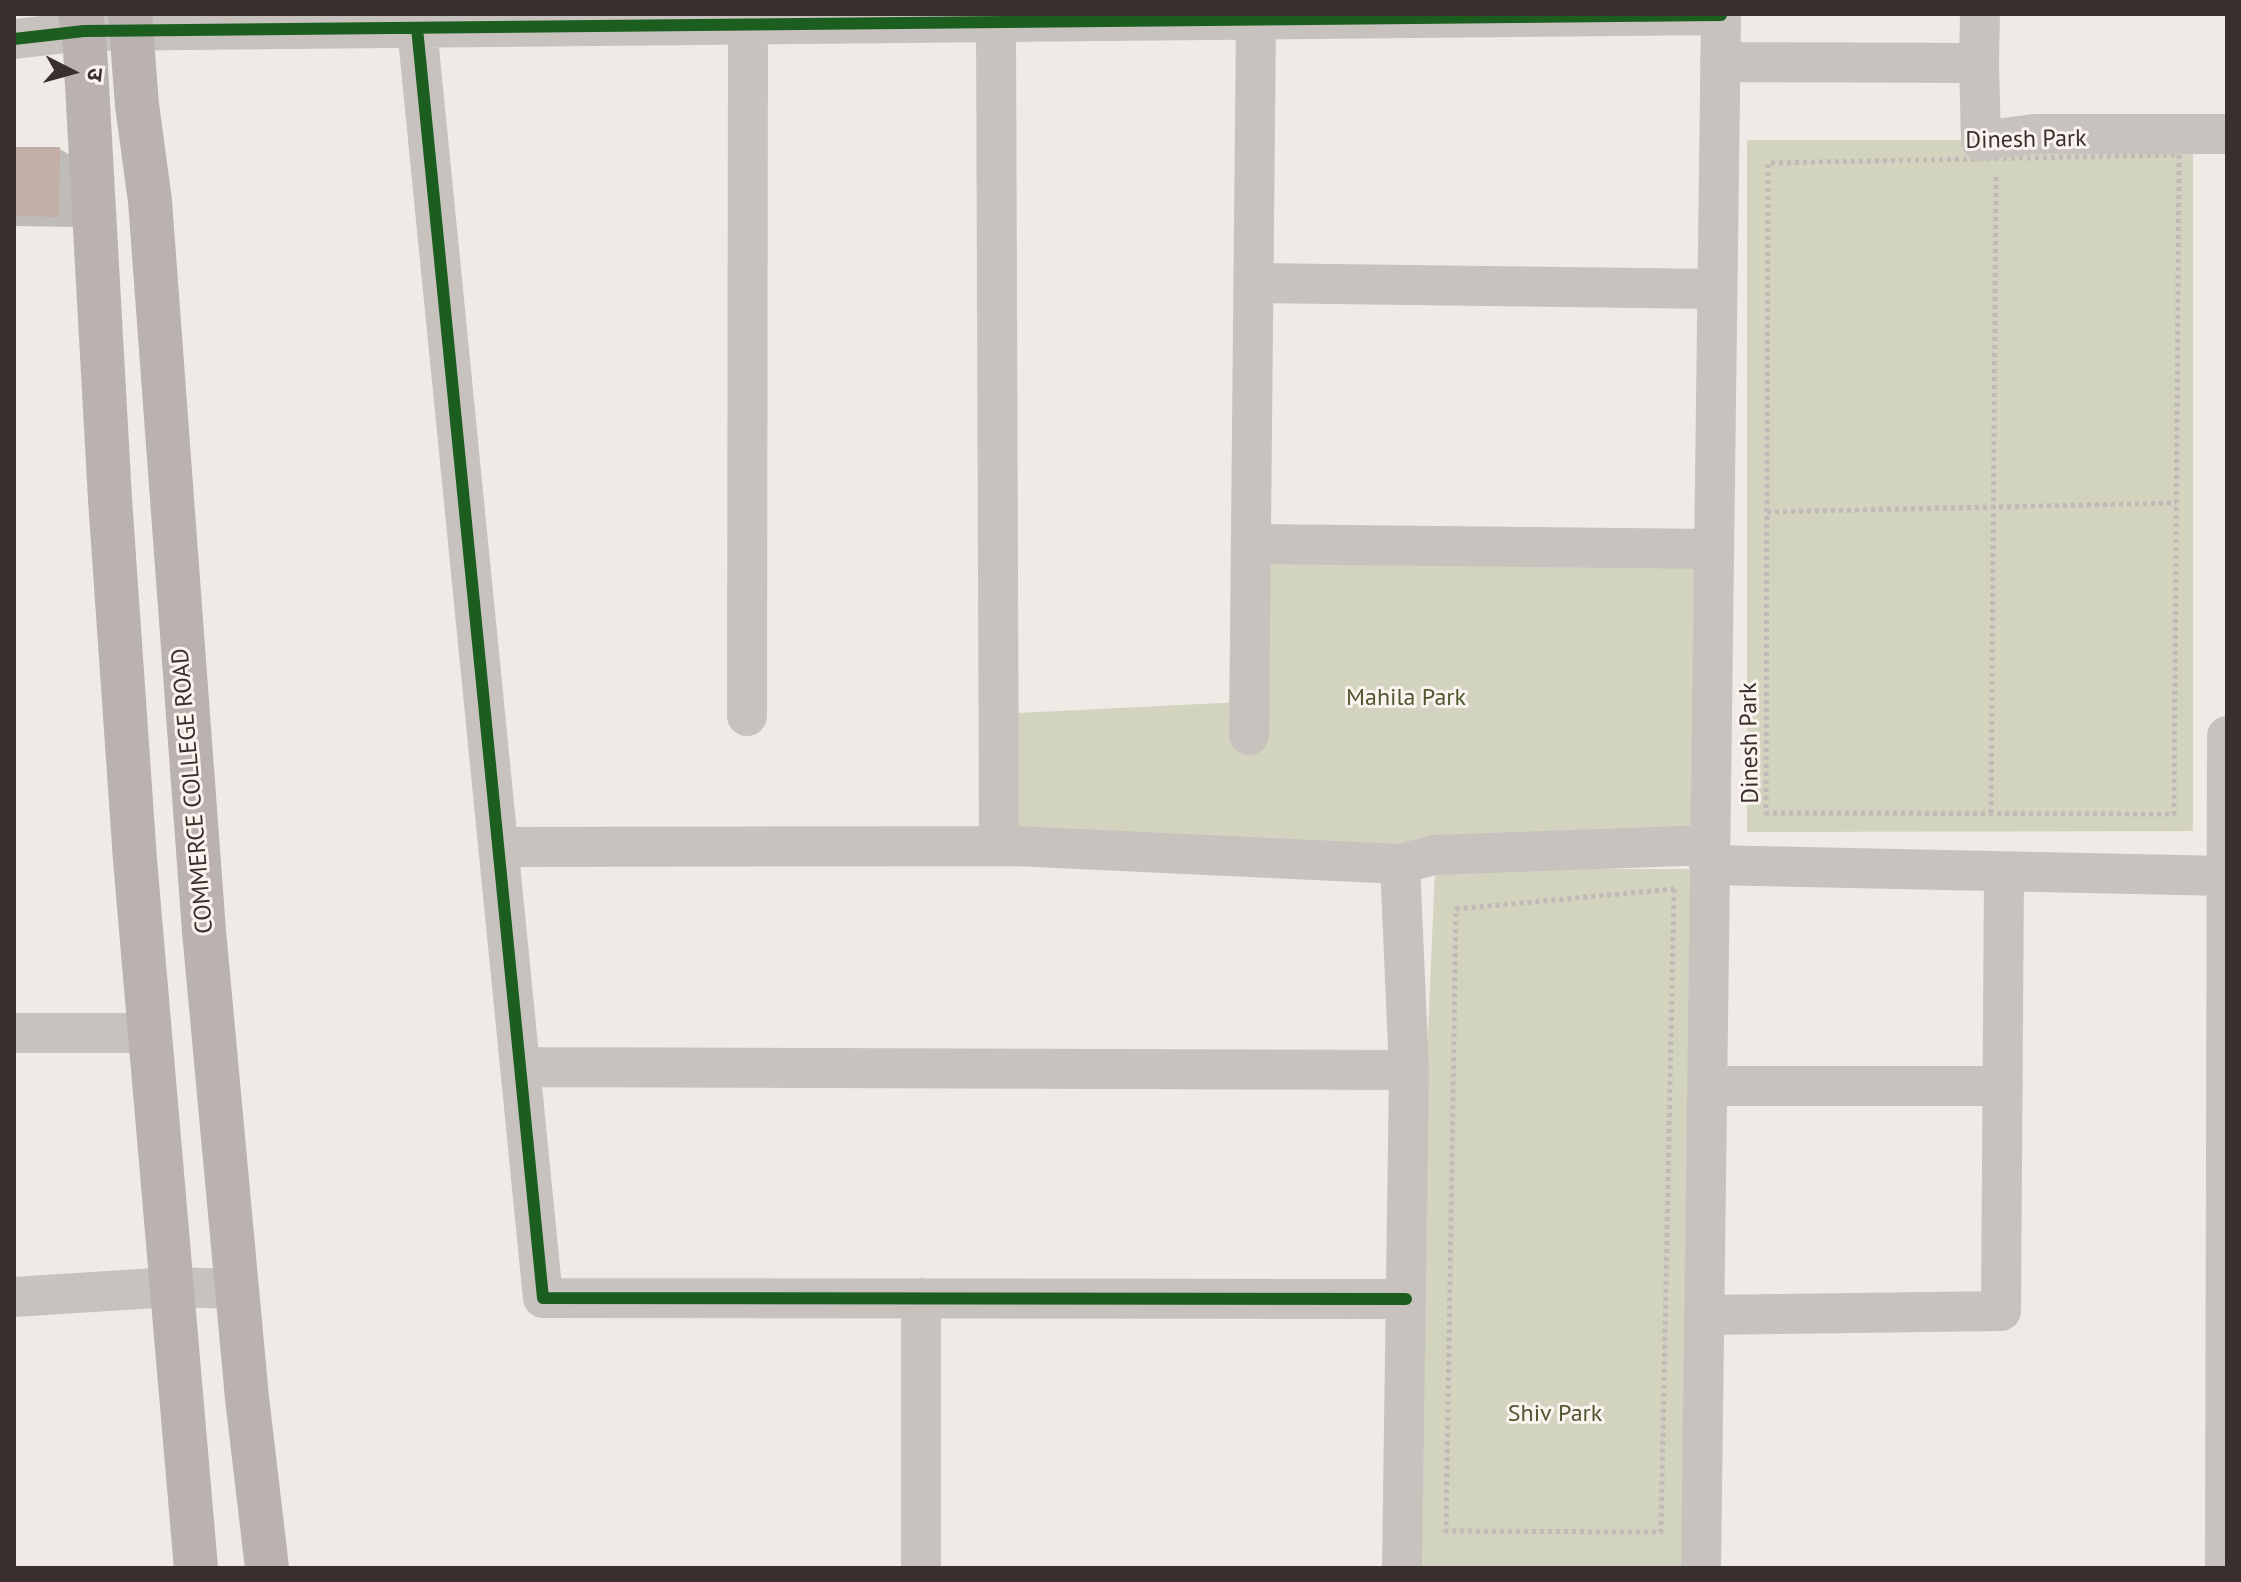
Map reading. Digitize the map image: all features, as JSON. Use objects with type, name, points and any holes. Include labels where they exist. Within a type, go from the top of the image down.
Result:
[{"type":"street","points":[[1980,14],[1981,141],[2034,134],[2227,134]]},
{"type":"street","points":[[14,39],[82,22],[417,28],[1721,15],[1701,1568]]},
{"type":"street","points":[[1249,735],[1256,20]]},
{"type":"street","points":[[82,22],[111,515],[149,1033],[196,1568]]},
{"type":"street","name":"COMMERCE COLLEGE ROAD","points":[[132,22],[137,105],[150,201],[204,931],[267,1568]]},
{"type":"street","points":[[996,22],[999,846]]},
{"type":"street","points":[[747,716],[748,24]]},
{"type":"street","points":[[417,28],[543,1298],[1406,1299]]},
{"type":"street","points":[[1720,62],[1979,63]]},
{"type":"street","points":[[1255,283],[1717,289]]},
{"type":"street","points":[[1253,544],[1714,549]]},
{"type":"street","points":[[2225,1568],[2227,736]]},
{"type":"street","points":[[499,847],[999,846],[1400,864],[1434,855],[1710,855],[2004,873],[2227,876]]},
{"type":"street","points":[[1400,864],[1409,1070],[1402,1568]]},
{"type":"street","points":[[1704,1315],[2001,1311],[2004,873]]},
{"type":"street","points":[[14,1033],[149,1033]]},
{"type":"street","points":[[521,1067],[1409,1070]]},
{"type":"street","points":[[1707,1086],[2003,1086]]},
{"type":"street","points":[[14,1297],[171,1287],[237,1289]]},
{"type":"street","points":[[921,1298],[921,1568]]},
{"type":"path","points":[[1991,813],[1996,159]]},
{"type":"path","points":[[1767,512],[2176,503]]},
{"type":"path","points":[[1674,889],[1661,1532],[1446,1531],[1456,909],[1674,889]]},
{"type":"green space","points":[[1747,140],[2193,140],[2193,831],[1747,832]]},
{"type":"green space","name":"Mahila Park","points":[[1266,554],[1704,557],[1706,842],[1015,846],[998,714],[1261,701]]},
{"type":"green space","name":"Shiv Park","points":[[1435,869],[1703,869],[1699,1568],[1405,1568]]},
{"type":"building","points":[[14,147],[60,147],[59,217],[14,216]]},
{"type":"cycle path","points":[[14,39],[84,31],[1721,15]]},
{"type":"cycle path","points":[[417,28],[543,1298],[1406,1299]]}]
